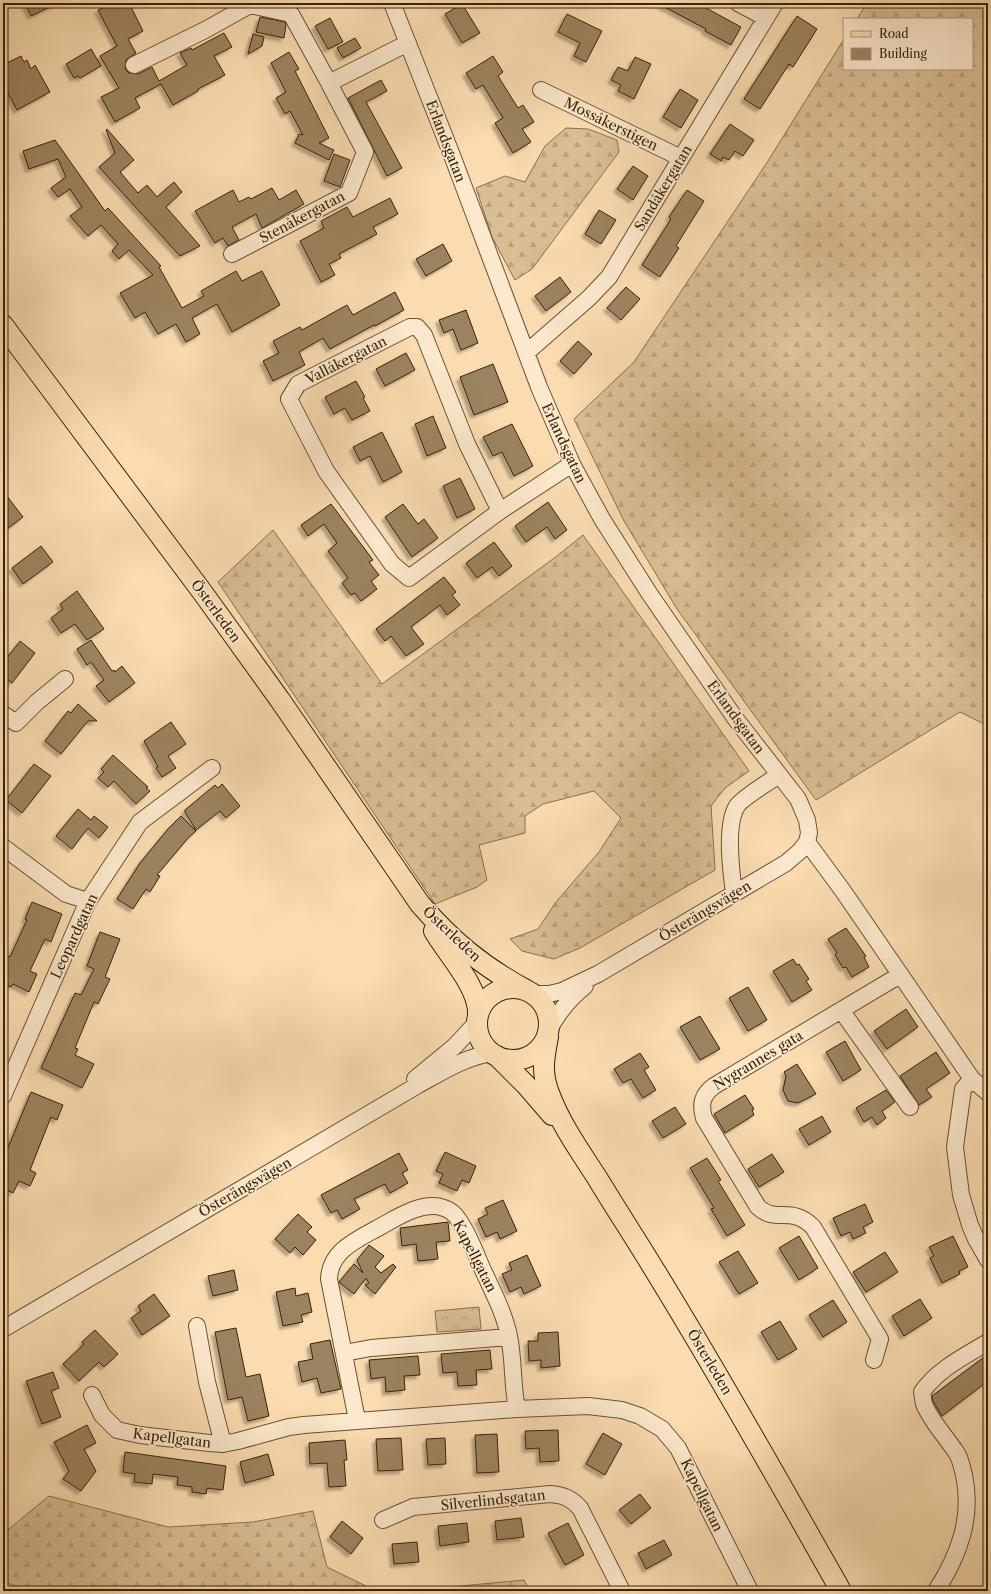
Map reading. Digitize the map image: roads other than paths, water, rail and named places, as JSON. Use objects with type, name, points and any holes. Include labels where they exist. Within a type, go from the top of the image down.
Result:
[{"type":"main road","name":"Österleden","points":[[3,325],[204,593],[280,700],[420,904],[444,947],[471,987],[478,1005],[478,1032],[482,1042],[530,1089],[571,1138]]},
{"type":"main road","name":"Österleden","points":[[420,904],[443,930],[466,952],[504,978],[530,992],[542,1002],[548,1012],[548,1034],[543,1063],[545,1081],[555,1108],[571,1138],[631,1231],[702,1348],[841,1591]]},
{"type":"main road","points":[[478,1018],[484,1002],[500,990],[513,988],[530,992]]},
{"type":"main road","points":[[494,1055],[512,1060],[530,1057],[540,1049],[548,1034]]},
{"type":"street","name":"Erlandsgatan","points":[[392,3],[539,387],[572,464],[602,519],[649,593],[735,718],[798,800],[807,820],[809,832],[806,842]]},
{"type":"street","points":[[738,3],[766,18]]},
{"type":"street","name":"Sandåkergatan","points":[[526,353],[589,298],[609,277],[774,3]]},
{"type":"street","name":"Stenåkergatan","points":[[134,65],[205,30],[250,4],[291,14],[365,152],[349,193],[232,254]]},
{"type":"street","points":[[329,83],[408,43]]},
{"type":"street","name":"Mossåkerstigen","points":[[541,90],[681,158]]},
{"type":"street","name":"Vallåkergatan","points":[[500,511],[467,444],[424,335],[417,327],[410,327],[298,384],[289,399],[326,470],[392,564],[410,578],[500,511],[572,464]]},
{"type":"street","points":[[3,714],[16,723],[65,679]]},
{"type":"street","name":"Leopardgatan","points":[[3,1096],[88,901],[140,822],[212,768]]},
{"type":"street","points":[[734,893],[730,839],[731,818],[738,804],[779,775]]},
{"type":"street","points":[[806,842],[843,891],[972,1079],[988,1093]]},
{"type":"street","name":"Österängsvägen","points":[[530,992],[549,994],[562,991],[598,974],[786,863],[800,851],[806,842]]},
{"type":"street","points":[[3,847],[66,894],[88,901]]},
{"type":"street","name":"Österängsvägen","points":[[548,1034],[557,1015],[565,1004],[598,974]]},
{"type":"street","name":"Nygrannes gata","points":[[874,1360],[880,1339],[813,1227],[802,1218],[793,1215],[770,1215],[763,1212],[758,1207],[704,1118],[701,1106],[707,1091],[714,1086],[900,975]]},
{"type":"street","points":[[841,1010],[910,1107]]},
{"type":"street","name":"Österängsvägen","points":[[3,1320],[349,1119],[415,1078],[455,1046],[478,1018]]},
{"type":"street","name":"Österängsvägen","points":[[3,1329],[418,1085],[464,1060],[479,1055],[494,1055]]},
{"type":"street","points":[[972,1079],[963,1089],[955,1147],[961,1195],[970,1225],[988,1260]]},
{"type":"street","name":"Kapellgatan","points":[[357,1420],[330,1279],[330,1272],[336,1257],[348,1245],[402,1216],[425,1207],[444,1208],[452,1213],[458,1218],[471,1242],[504,1318],[509,1337],[517,1409]]},
{"type":"street","name":"Kapellgatan","points":[[197,1326],[207,1382],[223,1444]]},
{"type":"street","points":[[344,1353],[371,1348],[509,1337]]},
{"type":"street","points":[[936,1591],[953,1562],[962,1539],[966,1521],[967,1500],[965,1481],[958,1454],[924,1404],[922,1392],[929,1382],[940,1373],[988,1342]]},
{"type":"street","name":"Kapellgatan","points":[[92,1395],[102,1415],[117,1430],[140,1435],[223,1444],[289,1427],[357,1420],[517,1409],[588,1406],[622,1410],[640,1416],[662,1429],[670,1437],[682,1454],[750,1591]]},
{"type":"street","name":"Silverlindsgatan","points":[[383,1520],[413,1507],[550,1494],[566,1496],[574,1501],[580,1508],[622,1591]]}]
